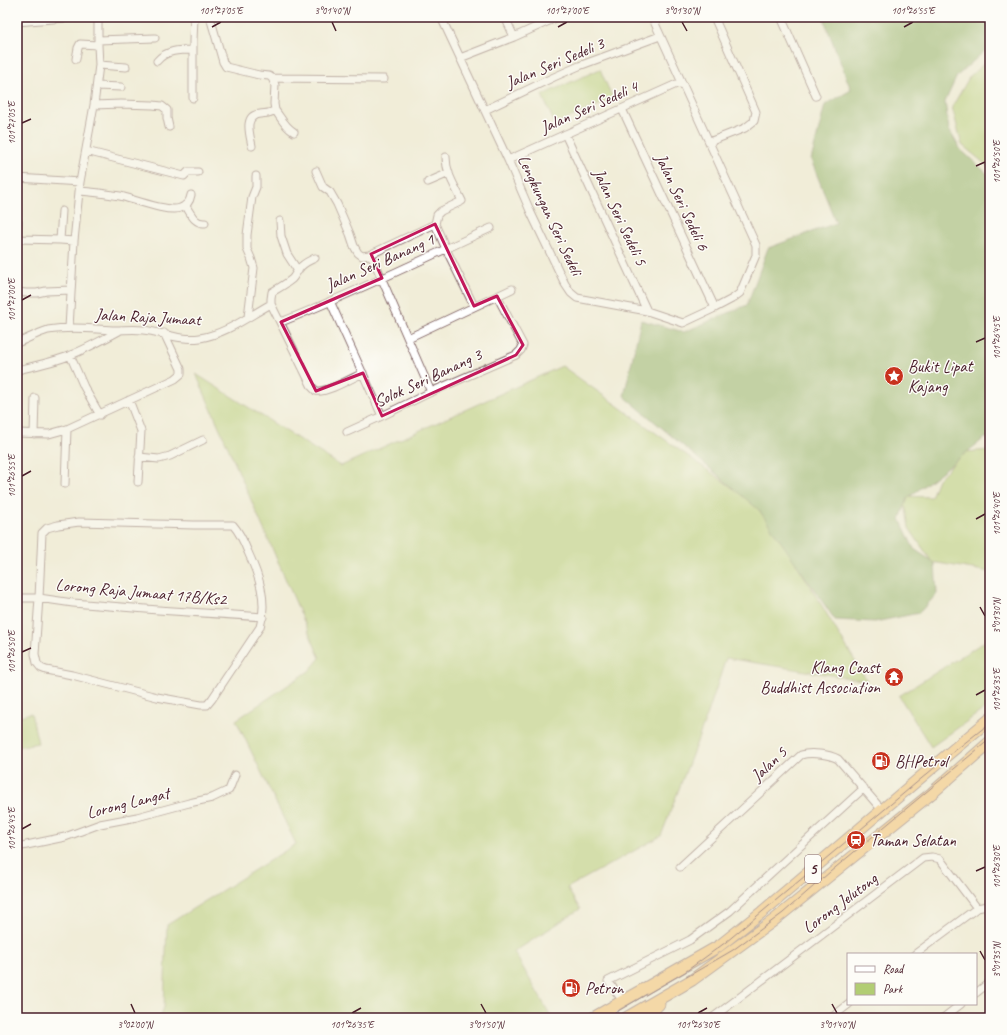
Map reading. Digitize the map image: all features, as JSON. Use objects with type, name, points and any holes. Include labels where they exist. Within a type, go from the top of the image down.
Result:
[{"type":"highway","name":"5","points":[[593,1018],[719,946],[762,912],[990,720]]},
{"type":"highway","name":"5","points":[[626,1018],[692,980],[773,921],[932,793],[990,742]]},
{"type":"highway","points":[[646,1018],[662,1002],[692,980]]},
{"type":"street","points":[[17,22],[37,18],[76,17]]},
{"type":"street","points":[[67,240],[80,191],[80,182],[97,86],[99,65],[98,17]]},
{"type":"street","points":[[193,98],[194,17]]},
{"type":"street","points":[[210,17],[224,66],[226,67],[252,74],[270,76],[272,78],[384,79]]},
{"type":"street","name":"Lengkungan Seri Sedeli","points":[[441,17],[508,160],[531,213],[565,284],[571,293],[577,298],[648,311],[683,323],[716,308],[740,293],[756,254],[756,245],[652,17]]},
{"type":"street","points":[[505,17],[514,37]]},
{"type":"street","points":[[460,58],[514,37],[558,17]]},
{"type":"street","points":[[709,142],[745,128],[754,121],[756,112],[714,17]]},
{"type":"street","points":[[781,17],[816,96]]},
{"type":"street","name":"Jalan Seri Sedeli 3","points":[[485,110],[573,69],[660,36]]},
{"type":"street","points":[[76,59],[80,44],[154,38]]},
{"type":"street","points":[[157,61],[161,57],[171,52],[193,50]]},
{"type":"street","points":[[99,65],[126,67]]},
{"type":"street","points":[[272,78],[276,85],[274,104],[275,110],[285,125],[294,132]]},
{"type":"street","name":"Jalan Seri Sedeli 4","points":[[508,160],[681,82]]},
{"type":"street","points":[[97,86],[121,87]]},
{"type":"street","points":[[94,105],[135,104],[162,106],[167,110],[169,127]]},
{"type":"street","name":"Jalan Seri Sedeli 6","points":[[622,109],[716,308]]},
{"type":"street","points":[[252,146],[248,123],[251,118],[257,114],[272,112],[275,110]]},
{"type":"street","name":"Jalan Seri Sedeli 5","points":[[565,134],[648,311]]},
{"type":"street","points":[[86,151],[184,176],[188,172],[198,172]]},
{"type":"street","points":[[446,157],[446,165],[450,179],[462,201],[441,211],[437,215],[435,224],[474,306]]},
{"type":"street","points":[[316,172],[324,187],[330,192],[337,204],[354,246],[358,253],[362,256],[369,255],[435,224]]},
{"type":"street","points":[[428,182],[449,173]]},
{"type":"street","points":[[248,317],[254,268],[247,249],[247,235],[252,197],[256,187],[256,176]]},
{"type":"street","points":[[17,178],[80,182]]},
{"type":"street","points":[[80,191],[121,196],[171,209],[180,209],[190,202],[191,195]]},
{"type":"street","points":[[185,205],[194,220],[200,224],[205,223]]},
{"type":"street","points":[[62,211],[67,240],[67,291],[70,302],[69,328]]},
{"type":"street","points":[[280,221],[281,236],[287,254],[298,271]]},
{"type":"street","points":[[18,222],[17,235],[20,239],[67,240]]},
{"type":"street","name":"Jalan Seri Banang 1","points":[[281,322],[491,228]]},
{"type":"street","points":[[371,254],[431,392]]},
{"type":"street","points":[[315,258],[303,264],[291,279],[272,292],[271,304],[312,387],[316,392],[326,390],[363,373]]},
{"type":"street","points":[[408,338],[512,289]]},
{"type":"street","points":[[17,292],[37,293],[46,291],[67,291]]},
{"type":"street","name":"Solok Seri Banang 3","points":[[346,432],[516,354],[521,350],[523,345],[497,296]]},
{"type":"street","points":[[330,301],[382,416]]},
{"type":"street","name":"Jalan Raja Jumaat","points":[[17,343],[47,330],[69,328],[141,330],[164,333],[181,338],[201,338],[228,328],[271,304]]},
{"type":"street","name":"Jalan Raja Jumaat","points":[[17,370],[83,350],[121,330]]},
{"type":"street","points":[[17,433],[49,434],[67,429],[175,379],[181,374],[181,369],[164,333]]},
{"type":"street","points":[[70,355],[84,387],[100,415]]},
{"type":"street","points":[[34,434],[35,398]]},
{"type":"street","points":[[129,400],[140,431],[138,482]]},
{"type":"street","points":[[65,484],[67,429]]},
{"type":"street","points":[[139,457],[159,458],[170,456],[203,440]]},
{"type":"street","points":[[79,522],[233,525],[241,535],[257,571],[262,589],[263,617],[260,627],[212,699],[206,705],[157,697],[41,668],[35,654],[42,533],[47,528],[79,522]]},
{"type":"street","name":"Lorong Raja Jumaat 17B/Ks2","points":[[17,598],[39,598],[80,604],[263,617]]},
{"type":"street","name":"Jalan 5","points":[[680,867],[801,755],[828,755],[833,756],[842,762],[882,810]]},
{"type":"street","name":"Lorong Langat","points":[[17,847],[65,837],[100,824],[137,817],[212,798],[229,790],[235,775]]},
{"type":"street","points":[[612,1018],[614,1011],[621,1003],[608,981],[690,940],[730,911],[864,788]]},
{"type":"street","name":"Lorong Jelutong","points":[[712,1018],[923,858],[932,857],[940,859],[977,908]]},
{"type":"street","points":[[917,953],[977,908],[989,905]]},
{"type":"street","points":[[977,992],[989,983]]},
{"type":"street","points":[[989,983],[990,994]]},
{"type":"street","points":[[831,1018],[848,1005]]},
{"type":"street","points":[[943,1018],[960,1005]]},
{"type":"highlighted area","points":[[435,224],[474,306],[497,296],[523,345],[516,355],[382,416],[363,373],[316,391],[281,322],[382,278],[371,254]]},
{"type":"green space","points":[[823,17],[990,17],[990,46],[957,76],[945,102],[949,130],[961,150],[990,176],[990,438],[985,438],[908,498],[900,519],[914,549],[935,563],[937,594],[919,613],[875,622],[835,620],[759,510],[624,396],[641,320],[684,332],[747,305],[768,248],[836,223],[811,160],[825,105],[851,90]]},
{"type":"green space","points":[[990,58],[990,168],[962,145],[952,107],[970,76]]},
{"type":"green space","points":[[600,69],[613,99],[555,124],[542,95]]},
{"type":"green space","points":[[562,366],[765,511],[867,681],[726,658],[708,713],[661,836],[567,888],[580,909],[514,952],[552,1018],[160,1018],[164,1007],[167,925],[296,844],[236,720],[309,671],[320,658],[196,374],[341,466]]},
{"type":"green space","points":[[990,450],[990,572],[932,562],[909,528],[904,496],[931,497],[938,479],[965,452]]},
{"type":"green space","points":[[990,638],[990,705],[931,747],[899,696]]},
{"type":"green space","points":[[31,713],[38,743],[17,747],[17,717]]},
{"type":"tram line","points":[[606,1018],[685,972],[726,942],[990,723]]},
{"type":"tram line","points":[[685,978],[733,950],[783,913],[990,739]]},
{"type":"place","name":"Bukit Lipat Kajang","points":[[894,376]]},
{"type":"place","name":"Klang Coast Buddhist Association","points":[[894,677]]},
{"type":"place","name":"BHPetrol","points":[[881,761]]},
{"type":"place","name":"Taman Selatan","points":[[856,840]]},
{"type":"place","name":"Petron","points":[[571,988]]}]
